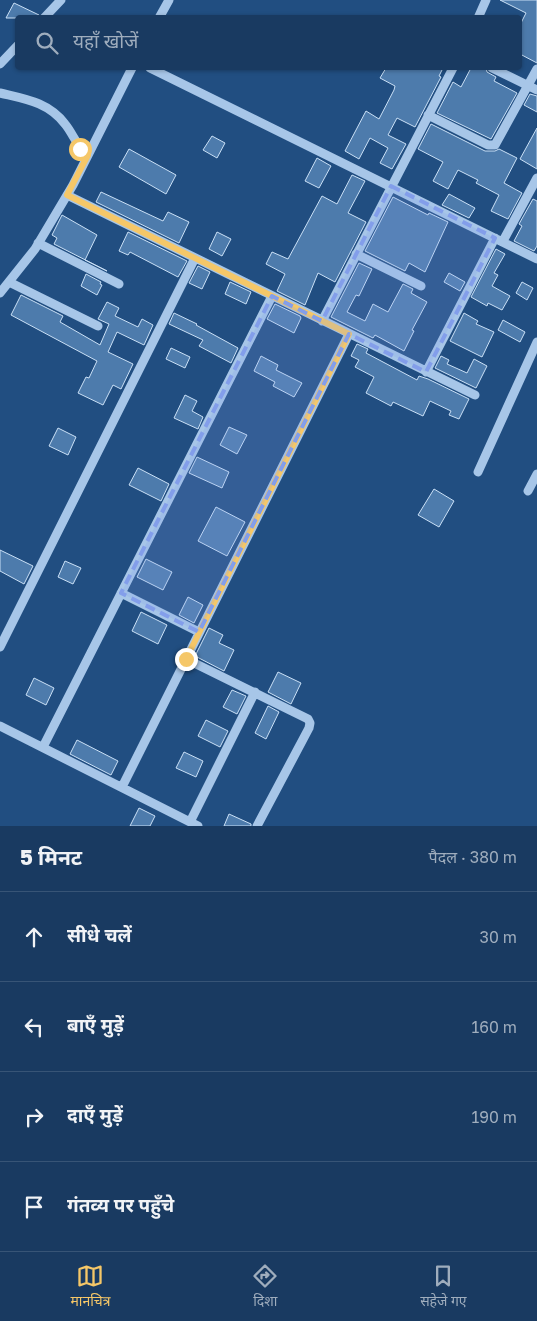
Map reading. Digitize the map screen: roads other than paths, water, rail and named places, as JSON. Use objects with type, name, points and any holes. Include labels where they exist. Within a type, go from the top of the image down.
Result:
[{"type":"street","points":[[47,15],[61,0]]},
{"type":"street","points":[[161,15],[169,0]]},
{"type":"street","points":[[479,15],[486,0]]},
{"type":"street","points":[[1,62],[15,48]]},
{"type":"street","points":[[428,115],[492,146],[498,143],[533,88],[537,69]]},
{"type":"street","points":[[0,292],[38,243],[67,195],[131,70]]},
{"type":"street","points":[[154,70],[537,259]]},
{"type":"street","points":[[322,321],[452,70]]},
{"type":"street","points":[[496,70],[533,88]]},
{"type":"street","points":[[0,93],[44,105],[56,113],[67,125],[80,149],[88,155]]},
{"type":"street","points":[[426,372],[499,240],[537,178]]},
{"type":"street","points":[[67,195],[475,395]]},
{"type":"street","points":[[38,243],[119,284]]},
{"type":"street","points":[[356,254],[421,286]]},
{"type":"street","points":[[0,646],[195,258]]},
{"type":"street","points":[[9,282],[98,326]]},
{"type":"street","points":[[43,748],[272,296]]},
{"type":"street","points":[[122,787],[349,334]]},
{"type":"street","points":[[478,472],[537,342]]},
{"type":"street","points":[[528,491],[537,474]]},
{"type":"street","points":[[121,593],[199,632]]},
{"type":"street","points":[[186,659],[304,716],[310,723],[257,826]]},
{"type":"street","points":[[0,726],[194,824],[255,692]]}]
